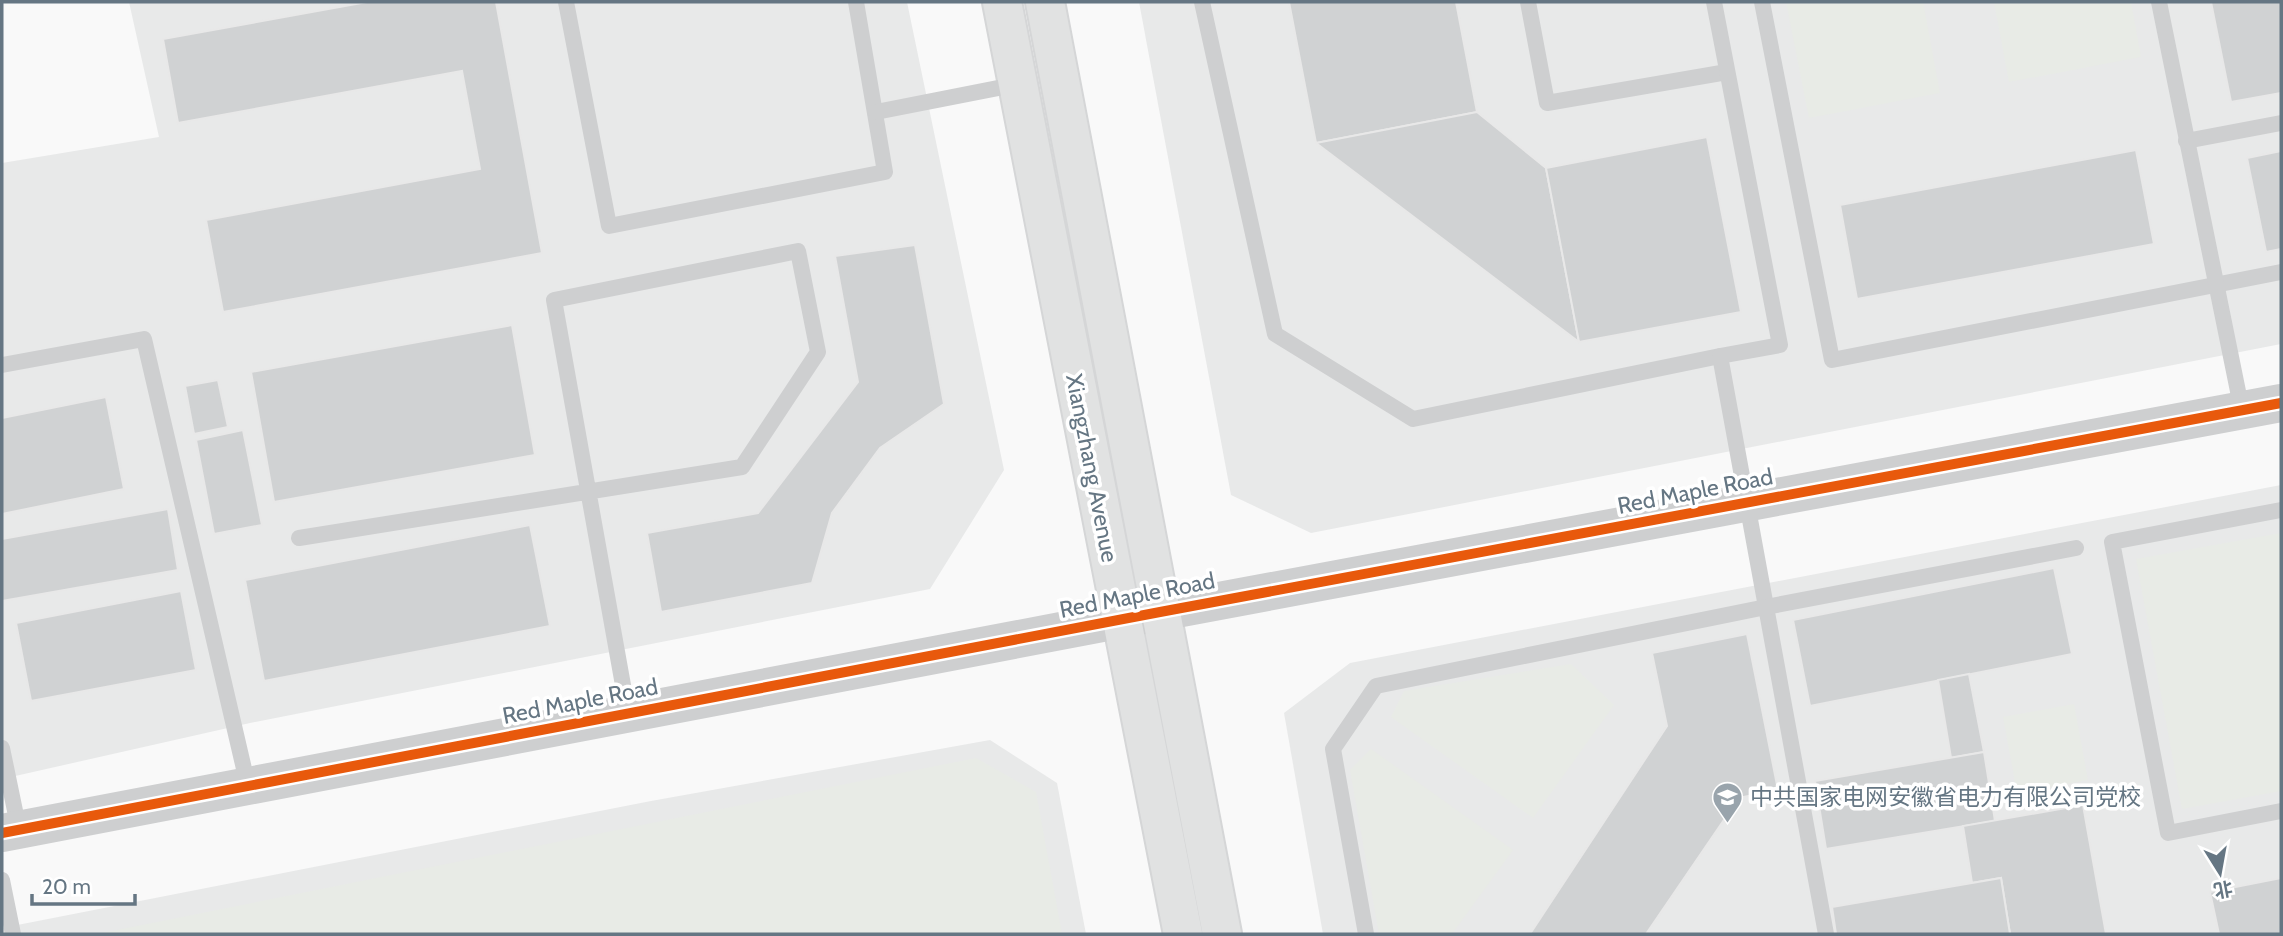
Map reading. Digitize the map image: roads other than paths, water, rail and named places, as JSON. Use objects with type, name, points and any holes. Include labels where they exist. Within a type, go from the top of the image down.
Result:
[{"type":"main road","name":"Xiangzhang Avenue","points":[[1002,2],[1183,934]]},
{"type":"main road","name":"Xiangzhang Avenue","points":[[1045,2],[1222,934]]},
{"type":"street","name":"Red Maple Road","points":[[10,832],[1122,619],[2281,403]]},
{"type":"lane","points":[[566,2],[609,226],[886,172],[856,2]]},
{"type":"lane","points":[[1202,2],[1275,334],[1413,419],[1780,345],[1714,2]]},
{"type":"lane","points":[[1528,2],[1546,103],[1727,72]]},
{"type":"lane","points":[[1762,2],[1832,360],[2281,272]]},
{"type":"lane","points":[[2159,2],[2242,411]]},
{"type":"lane","points":[[876,112],[1018,84]]},
{"type":"lane","points":[[2186,141],[2281,123]]},
{"type":"lane","points":[[299,538],[589,491],[742,467],[818,352],[798,251],[554,300],[589,491],[628,713]]},
{"type":"lane","points":[[2,365],[144,339],[248,786]]},
{"type":"lane","points":[[1720,356],[1826,934]]},
{"type":"lane","points":[[2281,510],[2112,542],[2168,833],[2281,811]]},
{"type":"lane","points":[[1366,934],[1333,749],[1376,686],[2076,548]]},
{"type":"lane","points":[[2,748],[10,832]]},
{"type":"lane","points":[[2,880],[13,934]]},
{"type":"place","name":"中共国家电网安徽省电力有限公司党校","points":[[1727,824]]}]
